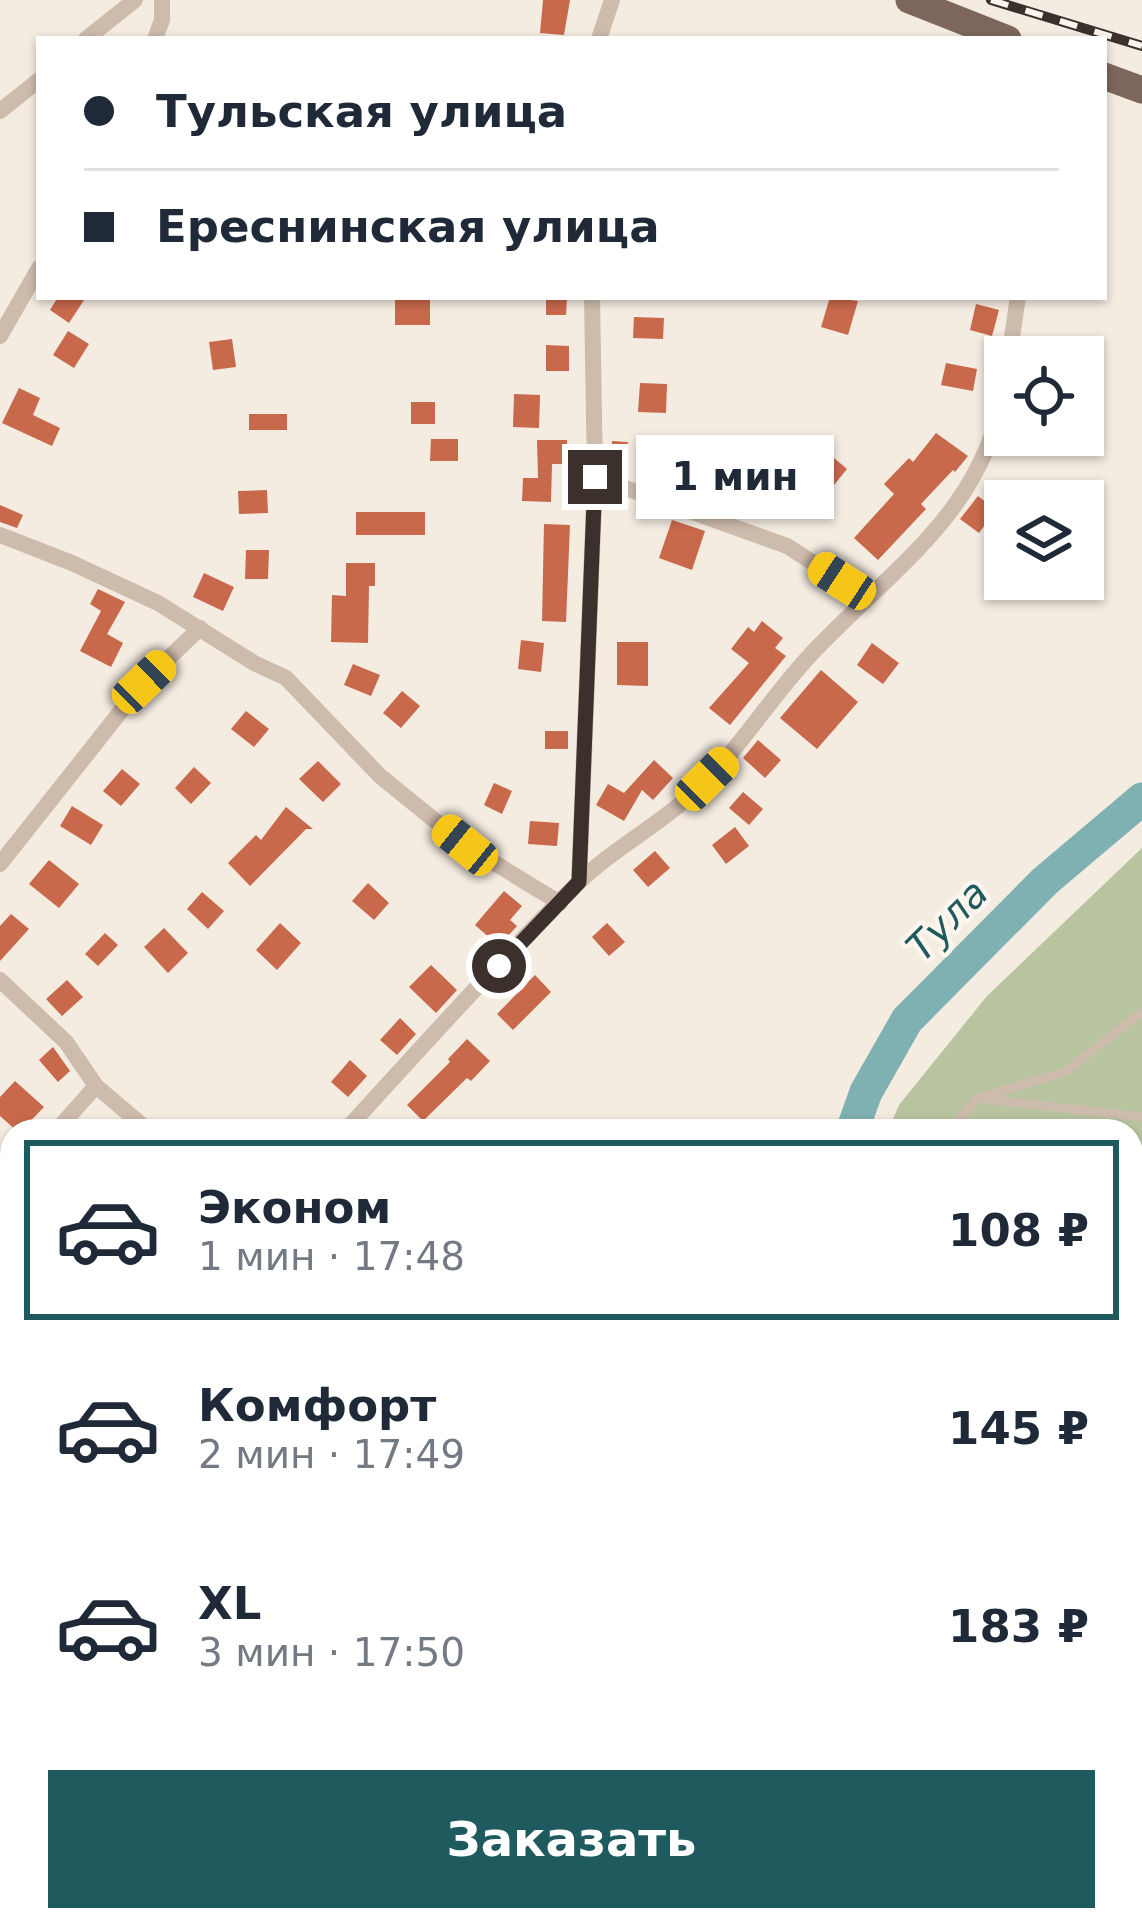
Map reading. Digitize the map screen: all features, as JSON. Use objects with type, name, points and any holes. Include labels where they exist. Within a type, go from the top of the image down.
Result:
[{"type":"main road","points":[[909,0],[1000,36]]},
{"type":"main road","points":[[1107,77],[1142,90]]},
{"type":"street","points":[[89,36],[135,0]]},
{"type":"street","points":[[156,36],[162,0]]},
{"type":"street","points":[[600,36],[612,0]]},
{"type":"street","points":[[0,111],[36,82]]},
{"type":"street","points":[[0,337],[36,273]]},
{"type":"street","points":[[579,882],[595,477],[592,300]]},
{"type":"street","points":[[1012,336],[1018,300]]},
{"type":"street","points":[[356,1119],[579,882],[688,798],[726,761],[812,653],[925,543],[986,456]]},
{"type":"street","points":[[595,477],[787,546],[868,598]]},
{"type":"street","points":[[0,535],[158,603],[286,679],[397,790],[465,845],[560,903]]},
{"type":"street","points":[[0,864],[144,682],[200,628]]},
{"type":"street","points":[[0,980],[66,1042],[96,1086],[135,1119]]},
{"type":"street","points":[[67,1119],[96,1086]]},
{"type":"lane","points":[[960,1119],[978,1098],[1065,1072],[1142,1012]]},
{"type":"lane","points":[[978,1098],[1142,1117]]},
{"type":"green space","points":[[1142,848],[1142,1119],[893,1119],[899,1105],[987,996]]},
{"type":"building","points":[[543,0],[570,0],[564,35],[540,33]]},
{"type":"building","points":[[56,300],[84,300],[69,323],[50,310]]},
{"type":"building","points":[[395,300],[430,300],[430,325],[395,325]]},
{"type":"building","points":[[546,300],[567,300],[566,315],[546,315]]},
{"type":"building","points":[[829,300],[858,301],[848,335],[821,327]]},
{"type":"building","points":[[976,304],[999,310],[992,336],[970,330]]},
{"type":"building","points":[[634,317],[664,318],[663,339],[633,338]]},
{"type":"building","points":[[68,331],[89,344],[74,368],[53,355]]},
{"type":"building","points":[[232,339],[236,367],[213,370],[209,342]]},
{"type":"building","points":[[546,345],[569,346],[569,371],[546,371]]},
{"type":"building","points":[[946,363],[977,369],[973,391],[941,385]]},
{"type":"building","points":[[640,383],[667,384],[666,413],[638,412]]},
{"type":"building","points":[[19,388],[40,398],[33,415],[60,428],[52,446],[2,423]]},
{"type":"building","points":[[514,394],[540,395],[539,428],[513,427]]},
{"type":"building","points":[[411,402],[435,402],[435,424],[411,424]]},
{"type":"building","points":[[249,414],[287,414],[287,430],[249,430]]},
{"type":"building","points":[[936,433],[968,456],[921,504],[926,509],[878,560],[854,538],[894,494],[884,484],[909,458],[913,462]]},
{"type":"building","points":[[807,435],[847,469],[826,495],[786,461]]},
{"type":"building","points":[[431,439],[458,439],[458,461],[430,461]]},
{"type":"building","points":[[537,440],[567,440],[568,464],[552,464],[551,502],[522,501],[523,478],[538,478]]},
{"type":"building","points":[[612,441],[628,442],[626,468],[611,467]]},
{"type":"building","points":[[267,490],[268,513],[239,514],[238,491]]},
{"type":"building","points":[[978,496],[984,501],[984,526],[979,533],[960,519]]},
{"type":"building","points":[[0,505],[23,515],[17,528],[0,522]]},
{"type":"building","points":[[356,512],[425,512],[425,535],[356,535]]},
{"type":"building","points":[[672,520],[705,531],[692,570],[659,558]]},
{"type":"building","points":[[544,524],[570,525],[566,622],[542,621]]},
{"type":"building","points":[[246,550],[269,550],[268,579],[245,579]]},
{"type":"building","points":[[346,563],[375,563],[375,586],[369,586],[368,643],[331,642],[332,595],[346,596]]},
{"type":"building","points":[[204,573],[234,587],[223,611],[193,597]]},
{"type":"building","points":[[98,589],[125,602],[107,634],[123,643],[111,667],[80,651],[101,611],[90,604]]},
{"type":"building","points":[[762,621],[783,638],[775,648],[786,656],[730,725],[709,708],[749,663],[731,649],[748,627],[754,632]]},
{"type":"building","points":[[521,640],[544,643],[541,672],[518,669]]},
{"type":"building","points":[[617,642],[648,642],[648,686],[617,685]]},
{"type":"building","points":[[872,643],[899,663],[883,684],[857,665]]},
{"type":"building","points":[[353,664],[380,675],[371,696],[344,685]]},
{"type":"building","points":[[821,670],[858,702],[817,749],[780,718]]},
{"type":"building","points":[[402,691],[420,706],[401,728],[383,713]]},
{"type":"building","points":[[246,711],[269,729],[254,747],[231,729]]},
{"type":"building","points":[[545,731],[568,731],[568,749],[545,749]]},
{"type":"building","points":[[758,740],[781,760],[765,778],[743,758]]},
{"type":"building","points":[[654,760],[673,778],[653,800],[642,790],[624,821],[596,805],[608,784],[624,793]]},
{"type":"building","points":[[318,761],[341,784],[323,802],[299,779]]},
{"type":"building","points":[[194,767],[211,783],[191,804],[175,788]]},
{"type":"building","points":[[122,769],[140,784],[121,806],[103,791]]},
{"type":"building","points":[[494,783],[512,791],[502,814],[484,805]]},
{"type":"building","points":[[743,792],[763,809],[749,825],[729,808]]},
{"type":"building","points":[[72,806],[103,825],[91,845],[60,826]]},
{"type":"building","points":[[286,807],[313,829],[306,829],[250,886],[228,863],[256,835],[261,840]]},
{"type":"building","points":[[530,821],[559,823],[557,846],[528,844]]},
{"type":"building","points":[[735,827],[749,846],[726,864],[712,845]]},
{"type":"building","points":[[655,851],[670,868],[648,887],[633,870]]},
{"type":"building","points":[[49,860],[79,884],[59,908],[29,884]]},
{"type":"building","points":[[368,883],[389,903],[374,920],[352,901]]},
{"type":"building","points":[[504,891],[522,906],[510,920],[517,926],[499,946],[475,925]]},
{"type":"building","points":[[202,892],[224,911],[208,929],[187,909]]},
{"type":"building","points":[[11,914],[29,929],[0,961],[0,926]]},
{"type":"building","points":[[280,923],[301,943],[277,970],[256,950]]},
{"type":"building","points":[[607,923],[625,942],[609,956],[592,937]]},
{"type":"building","points":[[164,928],[188,953],[168,973],[144,947]]},
{"type":"building","points":[[105,933],[118,945],[98,966],[85,954]]},
{"type":"building","points":[[431,965],[457,990],[436,1013],[409,987]]},
{"type":"building","points":[[535,975],[551,992],[513,1030],[497,1014]]},
{"type":"building","points":[[67,980],[83,997],[62,1016],[46,999]]},
{"type":"building","points":[[400,1018],[416,1034],[397,1055],[380,1040]]},
{"type":"building","points":[[467,1039],[490,1061],[421,1119],[407,1105]]},
{"type":"building","points":[[53,1047],[70,1071],[58,1082],[39,1060]]},
{"type":"building","points":[[350,1060],[367,1076],[348,1097],[331,1082]]},
{"type":"building","points":[[15,1081],[44,1107],[32,1119],[3,1119],[0,1097]]},
{"type":"waterway","name":"Тула","points":[[856,1119],[866,1092],[907,1020],[1045,881],[1142,799]]},
{"type":"railway","points":[[991,0],[1142,46]]},
{"type":"route","points":[[499,966],[579,882],[595,477]]}]
